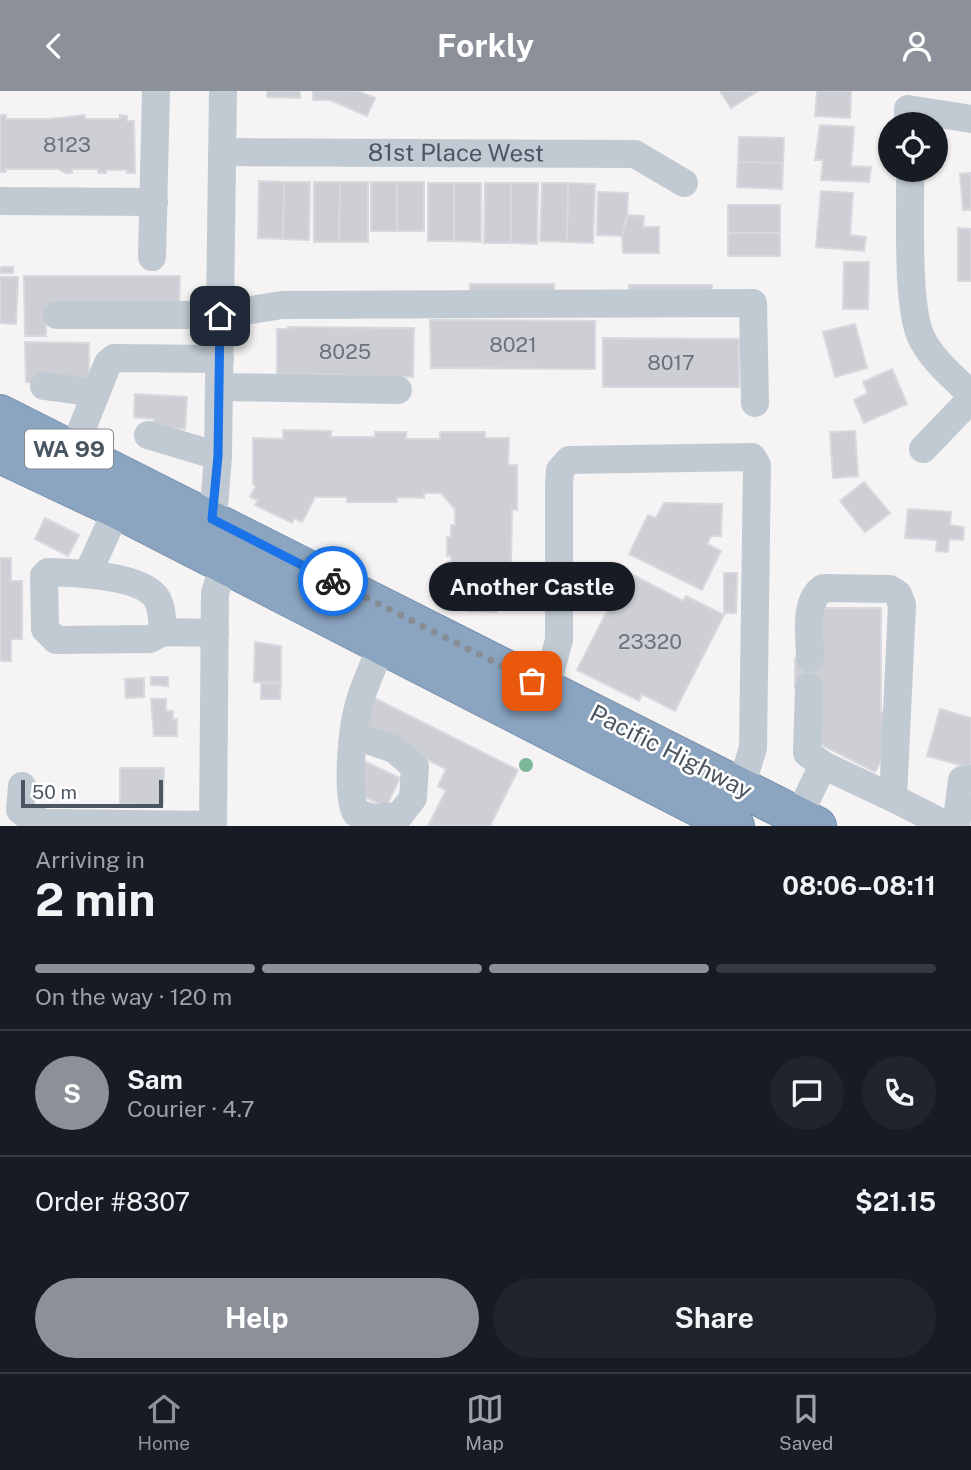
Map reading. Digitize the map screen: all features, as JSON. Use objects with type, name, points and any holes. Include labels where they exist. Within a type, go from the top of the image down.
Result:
[{"type":"highway","name":"Pacific Highway","points":[[0,414],[807,821]]},
{"type":"highway","name":"Pacific Highway","points":[[0,454],[117,509],[735,826]]},
{"type":"street","points":[[152,257],[156,91]]},
{"type":"street","points":[[212,519],[218,456],[223,91]]},
{"type":"street","points":[[948,119],[971,120]]},
{"type":"street","name":"81st Place West","points":[[222,152],[635,154],[684,183]]},
{"type":"street","points":[[909,182],[914,312],[921,336],[934,356],[971,396],[923,449]]},
{"type":"street","points":[[0,201],[154,202]]},
{"type":"street","points":[[57,315],[220,316],[282,305],[753,303],[755,403]]},
{"type":"street","points":[[73,451],[108,363],[114,358],[220,359]]},
{"type":"street","points":[[44,386],[96,393]]},
{"type":"street","points":[[219,387],[398,390]]},
{"type":"street","points":[[148,436],[218,456]]},
{"type":"street","points":[[546,688],[559,640],[560,470],[569,460],[752,457],[757,465],[753,748],[741,787]]},
{"type":"street","points":[[88,573],[117,509]]},
{"type":"street","points":[[22,786],[20,810],[44,823],[214,826],[215,593],[224,565]]},
{"type":"street","points":[[163,632],[159,603],[154,595],[143,587],[88,573],[48,572],[44,576],[45,629],[56,640],[150,639],[163,632],[215,633]]},
{"type":"street","points":[[810,658],[811,604],[815,594],[823,588],[890,589],[898,594],[902,605],[893,798]]},
{"type":"street","points":[[355,736],[357,710],[382,646]]},
{"type":"street","points":[[809,687],[807,753],[823,765],[948,826]]},
{"type":"street","points":[[807,821],[823,765]]},
{"type":"street","points":[[956,826],[958,787],[962,780],[971,779]]},
{"type":"building","points":[[267,91],[300,91],[300,98],[267,97]]},
{"type":"building","points":[[313,91],[358,91],[375,98],[367,116],[330,100],[313,100]]},
{"type":"building","points":[[720,91],[758,91],[731,108]]},
{"type":"building","points":[[817,91],[851,91],[850,118],[815,116]]},
{"type":"building","points":[[0,115],[6,115],[6,119],[49,119],[85,115],[85,119],[120,119],[120,115],[127,116],[127,121],[134,121],[135,173],[127,173],[127,170],[106,170],[106,173],[98,173],[98,169],[72,169],[72,173],[58,169],[6,169],[6,172],[0,172]]},
{"type":"building","points":[[820,125],[854,127],[851,166],[871,167],[869,182],[821,180],[823,160],[815,160]]},
{"type":"building","points":[[739,137],[784,138],[783,163],[738,162]]},
{"type":"building","points":[[738,162],[783,163],[782,189],[737,187]]},
{"type":"building","points":[[971,173],[971,210],[963,210],[960,174]]},
{"type":"building","points":[[259,181],[284,182],[283,239],[258,238]]},
{"type":"building","points":[[284,182],[310,182],[309,240],[283,239]]},
{"type":"building","points":[[314,182],[340,182],[339,242],[314,242]]},
{"type":"building","points":[[340,182],[368,182],[368,242],[339,242]]},
{"type":"building","points":[[371,182],[397,182],[397,231],[371,231]]},
{"type":"building","points":[[397,182],[424,182],[424,231],[397,231]]},
{"type":"building","points":[[428,183],[454,183],[454,241],[428,241]]},
{"type":"building","points":[[454,183],[481,183],[481,242],[454,241]]},
{"type":"building","points":[[485,183],[511,183],[511,243],[484,243]]},
{"type":"building","points":[[511,183],[538,183],[537,244],[511,243]]},
{"type":"building","points":[[542,183],[568,183],[567,242],[540,241]]},
{"type":"building","points":[[568,183],[595,184],[593,243],[567,242]]},
{"type":"building","points":[[821,191],[853,193],[850,235],[866,237],[864,251],[816,247]]},
{"type":"building","points":[[598,192],[628,193],[627,219],[622,236],[597,235]]},
{"type":"building","points":[[728,205],[780,205],[780,233],[728,233]]},
{"type":"building","points":[[627,215],[644,216],[643,227],[659,227],[659,253],[623,253],[622,236]]},
{"type":"building","points":[[958,228],[971,229],[971,281],[958,281]]},
{"type":"building","points":[[728,233],[780,233],[780,256],[728,256]]},
{"type":"building","points":[[844,262],[869,262],[868,309],[843,309]]},
{"type":"building","points":[[0,267],[13,267],[13,273],[0,273]]},
{"type":"building","points":[[24,276],[180,276],[179,308],[46,307],[46,336],[25,336]]},
{"type":"building","points":[[0,277],[18,277],[16,324],[0,323]]},
{"type":"building","points":[[470,284],[554,284],[554,298],[470,297]]},
{"type":"building","points":[[629,285],[712,285],[712,301],[629,300]]},
{"type":"building","points":[[430,320],[595,321],[595,369],[431,368]]},
{"type":"building","points":[[855,324],[867,368],[835,377],[823,332]]},
{"type":"building","points":[[288,327],[414,328],[413,377],[277,374],[277,329],[289,329]]},
{"type":"building","points":[[603,338],[739,339],[739,387],[603,387]]},
{"type":"building","points":[[25,342],[89,343],[89,383],[26,382]]},
{"type":"building","points":[[892,369],[907,404],[864,423],[854,400],[868,393],[863,382]]},
{"type":"building","points":[[135,394],[187,397],[185,429],[153,428],[154,419],[134,417]]},
{"type":"building","points":[[283,430],[331,431],[331,437],[375,437],[375,432],[406,432],[406,439],[440,439],[440,432],[485,432],[485,438],[509,438],[508,465],[517,465],[517,510],[512,509],[511,564],[515,564],[511,607],[496,606],[496,612],[467,611],[467,607],[451,603],[451,599],[445,596],[447,562],[451,562],[451,556],[447,556],[447,537],[451,537],[451,525],[455,525],[455,509],[441,493],[424,493],[424,498],[397,497],[397,502],[347,502],[347,497],[315,497],[302,522],[294,518],[292,523],[255,505],[258,500],[250,497],[256,486],[253,484],[253,438],[283,439]]},
{"type":"building","points":[[855,431],[858,476],[833,478],[830,432]]},
{"type":"building","points":[[864,482],[890,513],[865,532],[840,501]]},
{"type":"building","points":[[664,503],[722,504],[721,536],[711,536],[707,544],[721,551],[702,590],[629,554],[648,515],[656,518]]},
{"type":"building","points":[[908,509],[951,512],[950,525],[964,527],[963,540],[949,539],[948,552],[936,551],[937,540],[905,538]]},
{"type":"building","points":[[45,518],[79,535],[68,556],[35,539]]},
{"type":"building","points":[[0,558],[11,558],[11,581],[22,581],[22,639],[11,639],[11,661],[0,661]]},
{"type":"building","points":[[627,572],[683,601],[686,596],[724,615],[675,711],[642,694],[639,701],[577,670]]},
{"type":"building","points":[[724,573],[737,573],[736,613],[724,613]]},
{"type":"building","points":[[820,608],[881,608],[881,712],[885,712],[885,754],[875,772],[820,744],[821,687],[795,687],[795,658],[820,658]]},
{"type":"building","points":[[255,642],[281,646],[281,683],[254,682]]},
{"type":"building","points":[[151,677],[168,677],[168,686],[151,685]]},
{"type":"building","points":[[144,678],[144,697],[126,698],[125,679]]},
{"type":"building","points":[[261,683],[281,683],[280,699],[261,699]]},
{"type":"building","points":[[372,697],[518,770],[490,826],[428,826],[446,790],[438,786],[446,769],[359,725]]},
{"type":"building","points":[[151,699],[166,699],[166,711],[173,711],[173,720],[177,719],[177,736],[154,736]]},
{"type":"building","points":[[940,709],[971,718],[971,768],[927,756]]},
{"type":"building","points":[[366,762],[400,778],[386,807],[352,791]]},
{"type":"building","points":[[120,768],[164,768],[163,804],[120,804]]},
{"type":"way so far","points":[[333,581],[532,681]]},
{"type":"place","name":"Another Castle","points":[[532,681]]},
{"type":"route","points":[[220,316],[218,456],[212,519],[333,581]]}]
